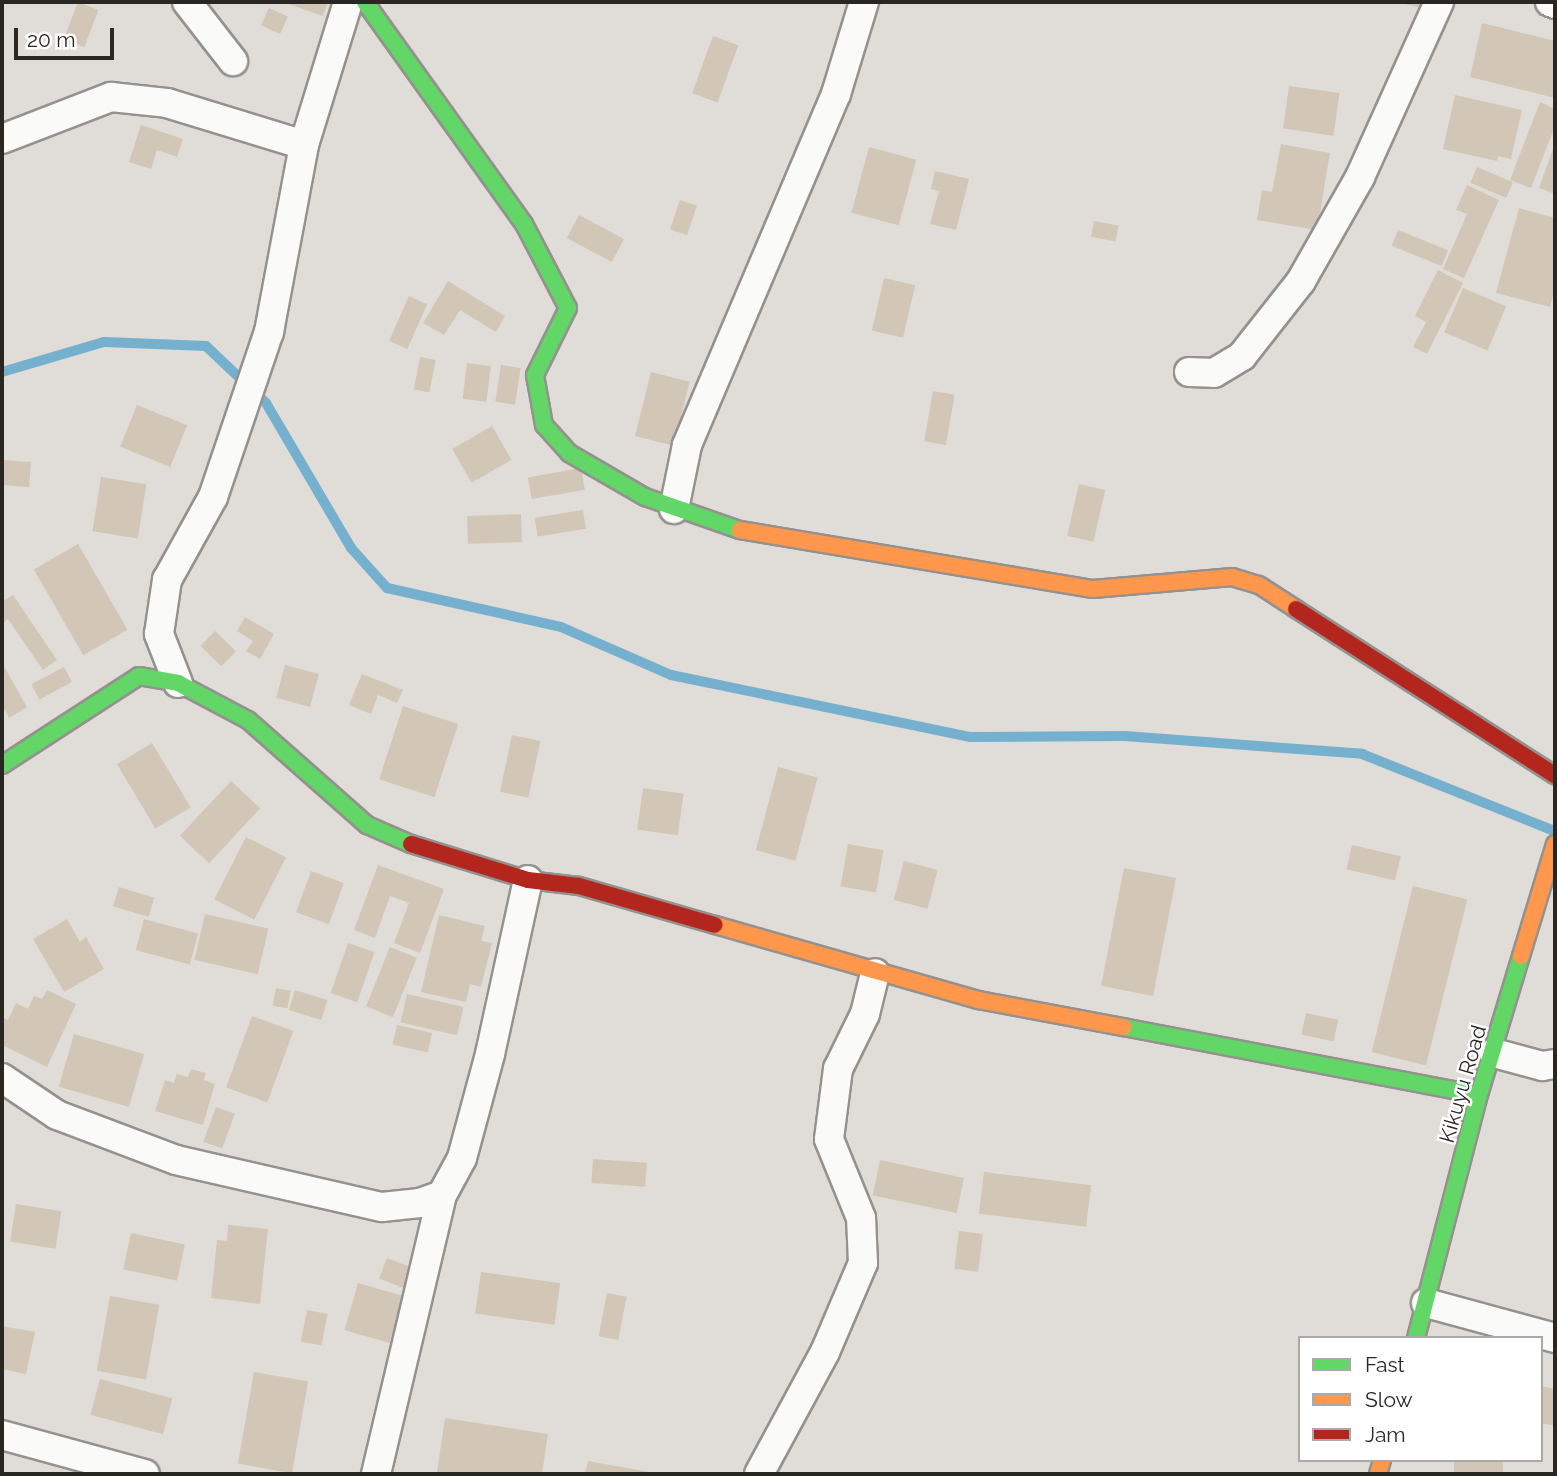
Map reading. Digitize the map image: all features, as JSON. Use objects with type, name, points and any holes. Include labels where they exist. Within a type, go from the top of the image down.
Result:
[{"type":"street","points":[[187,2],[233,61]]},
{"type":"street","points":[[178,683],[159,634],[167,580],[213,497],[269,332],[304,145],[348,2]]},
{"type":"street","points":[[365,2],[524,224],[568,308],[534,374],[544,425],[569,453],[674,509],[720,527],[1093,589],[1232,577],[1259,585],[1555,775]]},
{"type":"street","points":[[674,509],[687,445],[836,94],[864,2]]},
{"type":"street","points":[[1189,372],[1214,373],[1242,356],[1301,281],[1360,177],[1439,2]]},
{"type":"street","points":[[1550,2],[1555,4]]},
{"type":"street","points":[[2,139],[111,97],[167,103],[304,145]]},
{"type":"street","points":[[2,765],[116,695],[139,676],[178,683],[248,720],[367,824],[396,840],[528,880],[579,886],[875,973],[979,1000],[1479,1095]]},
{"type":"street","name":"Kikuyu Road","points":[[1417,1336],[1479,1095],[1554,849]]},
{"type":"street","points":[[376,1474],[442,1195],[462,1158],[494,1041],[528,880]]},
{"type":"street","points":[[759,1474],[825,1352],[863,1264],[860,1218],[829,1139],[838,1069],[865,1014],[875,973]]},
{"type":"street","points":[[1494,1053],[1542,1066],[1555,1064]]},
{"type":"street","points":[[2,1078],[57,1115],[176,1160],[382,1207],[403,1208],[442,1195]]},
{"type":"street","points":[[1426,1303],[1555,1338]]},
{"type":"street","points":[[2,1435],[145,1474]]},
{"type":"building","points":[[78,2],[99,10],[84,47],[64,39]]},
{"type":"building","points":[[283,2],[328,2],[323,16]]},
{"type":"building","points":[[1397,2],[1426,2],[1425,9]]},
{"type":"building","points":[[269,8],[288,17],[280,34],[261,25]]},
{"type":"building","points":[[1482,23],[1555,41],[1555,98],[1470,77]]},
{"type":"building","points":[[713,36],[738,45],[718,103],[692,93]]},
{"type":"building","points":[[1289,86],[1340,93],[1334,136],[1283,129]]},
{"type":"building","points":[[1455,95],[1522,110],[1511,159],[1498,156],[1497,161],[1443,149]]},
{"type":"building","points":[[1540,102],[1555,109],[1555,126],[1531,188],[1510,180]]},
{"type":"building","points":[[141,125],[183,139],[177,157],[157,150],[151,169],[129,162]]},
{"type":"building","points":[[1555,143],[1555,194],[1539,188]]},
{"type":"building","points":[[1281,144],[1330,153],[1317,230],[1257,220],[1262,190],[1272,192]]},
{"type":"building","points":[[869,147],[916,160],[899,225],[851,213]]},
{"type":"building","points":[[1477,167],[1513,182],[1506,198],[1470,183]]},
{"type":"building","points":[[935,171],[969,179],[956,230],[930,224],[939,191],[931,189]]},
{"type":"building","points":[[1467,185],[1499,200],[1464,278],[1443,269],[1467,214],[1456,210]]},
{"type":"building","points":[[680,200],[697,206],[687,235],[670,229]]},
{"type":"building","points":[[1519,208],[1555,218],[1555,289],[1550,307],[1496,293]]},
{"type":"building","points":[[579,215],[624,239],[612,262],[567,238]]},
{"type":"building","points":[[1094,221],[1119,226],[1115,241],[1091,237]]},
{"type":"building","points":[[1398,230],[1448,250],[1442,266],[1392,246]]},
{"type":"building","points":[[1438,270],[1463,283],[1427,354],[1413,347],[1426,322],[1415,316]]},
{"type":"building","points":[[884,278],[915,285],[903,338],[872,331]]},
{"type":"building","points":[[448,281],[505,316],[496,332],[460,310],[444,335],[423,323]]},
{"type":"building","points":[[1463,288],[1506,306],[1488,351],[1444,332]]},
{"type":"building","points":[[409,296],[427,304],[407,349],[389,341]]},
{"type":"building","points":[[420,357],[436,360],[429,392],[414,389]]},
{"type":"building","points":[[467,363],[491,366],[486,402],[463,399]]},
{"type":"building","points":[[501,365],[521,368],[515,405],[495,402]]},
{"type":"building","points":[[651,372],[690,382],[674,446],[635,436]]},
{"type":"building","points":[[933,391],[955,395],[946,445],[924,441]]},
{"type":"building","points":[[137,405],[187,425],[170,467],[120,447]]},
{"type":"building","points":[[492,426],[512,460],[472,483],[452,449]]},
{"type":"building","points":[[2,460],[31,462],[29,487],[2,485]]},
{"type":"building","points":[[581,468],[585,490],[532,499],[528,477]]},
{"type":"building","points":[[101,477],[146,484],[138,539],[92,531]]},
{"type":"building","points":[[1079,484],[1105,490],[1093,542],[1067,536]]},
{"type":"building","points":[[583,510],[586,529],[538,536],[535,518]]},
{"type":"building","points":[[521,514],[522,542],[468,544],[467,516]]},
{"type":"building","points":[[78,544],[128,630],[83,655],[34,570]]},
{"type":"building","points":[[13,595],[57,660],[43,670],[8,619],[2,624],[2,602]]},
{"type":"building","points":[[245,617],[274,634],[260,659],[246,651],[253,641],[237,631]]},
{"type":"building","points":[[215,631],[236,651],[221,666],[200,646]]},
{"type":"building","points":[[2,663],[27,707],[9,718],[2,705]]},
{"type":"building","points":[[285,665],[319,674],[310,707],[276,698]]},
{"type":"building","points":[[64,667],[72,682],[39,699],[31,684]]},
{"type":"building","points":[[362,674],[403,690],[397,703],[378,695],[371,714],[349,705]]},
{"type":"building","points":[[403,706],[458,724],[434,797],[379,779]]},
{"type":"building","points":[[512,735],[540,741],[528,798],[500,792]]},
{"type":"building","points":[[152,743],[191,807],[155,828],[117,764]]},
{"type":"building","points":[[778,767],[818,778],[795,861],[756,850]]},
{"type":"building","points":[[231,781],[260,808],[209,863],[180,836]]},
{"type":"building","points":[[643,788],[684,794],[678,835],[637,830]]},
{"type":"building","points":[[246,837],[286,857],[254,920],[214,899]]},
{"type":"building","points":[[848,844],[883,850],[876,893],[841,886]]},
{"type":"building","points":[[1352,845],[1401,856],[1395,881],[1346,869]]},
{"type":"building","points":[[904,861],[938,870],[927,909],[894,900]]},
{"type":"building","points":[[378,865],[444,889],[420,953],[394,943],[409,903],[390,896],[375,938],[354,930]]},
{"type":"building","points":[[1124,868],[1176,878],[1153,996],[1101,986]]},
{"type":"building","points":[[311,871],[344,883],[329,924],[296,912]]},
{"type":"building","points":[[1413,886],[1467,900],[1426,1065],[1372,1052]]},
{"type":"building","points":[[119,887],[154,898],[149,917],[113,906]]},
{"type":"building","points":[[205,914],[268,929],[258,974],[194,960]]},
{"type":"building","points":[[439,915],[485,926],[481,941],[492,943],[481,987],[470,984],[466,1002],[421,992]]},
{"type":"building","points":[[67,919],[80,942],[86,937],[104,969],[64,992],[33,939]]},
{"type":"building","points":[[144,919],[198,933],[190,964],[136,950]]},
{"type":"building","points":[[348,943],[374,952],[357,1002],[331,993]]},
{"type":"building","points":[[390,947],[417,958],[393,1017],[366,1006]]},
{"type":"building","points":[[276,988],[291,991],[287,1009],[273,1006]]},
{"type":"building","points":[[47,990],[76,1004],[47,1067],[2,1045],[2,1017],[8,1020],[16,1003],[28,1009],[34,996],[42,999]]},
{"type":"building","points":[[295,990],[328,1000],[321,1020],[289,1010]]},
{"type":"building","points":[[407,994],[464,1007],[457,1035],[400,1022]]},
{"type":"building","points":[[1306,1013],[1338,1020],[1334,1041],[1301,1035]]},
{"type":"building","points":[[252,1016],[293,1031],[267,1102],[226,1087]]},
{"type":"building","points":[[397,1025],[432,1033],[428,1053],[393,1044]]},
{"type":"building","points":[[74,1034],[144,1054],[129,1107],[59,1087]]},
{"type":"building","points":[[191,1069],[206,1073],[204,1080],[215,1084],[203,1125],[155,1111],[165,1080],[174,1083],[177,1074],[188,1077]]},
{"type":"building","points":[[216,1107],[235,1114],[222,1149],[203,1142]]},
{"type":"building","points":[[593,1159],[647,1163],[645,1187],[591,1183]]},
{"type":"building","points":[[880,1160],[964,1178],[957,1213],[873,1195]]},
{"type":"building","points":[[984,1172],[1091,1185],[1086,1227],[979,1214]]},
{"type":"building","points":[[16,1204],[61,1211],[55,1249],[10,1242]]},
{"type":"building","points":[[228,1225],[268,1229],[260,1304],[211,1298],[217,1240],[227,1241]]},
{"type":"building","points":[[959,1231],[983,1234],[978,1272],[954,1269]]},
{"type":"building","points":[[131,1233],[185,1244],[177,1281],[123,1269]]},
{"type":"building","points":[[387,1258],[416,1269],[408,1290],[379,1279]]},
{"type":"building","points":[[481,1272],[560,1283],[554,1325],[475,1314]]},
{"type":"building","points":[[358,1283],[403,1296],[390,1343],[344,1330]]},
{"type":"building","points":[[607,1293],[627,1297],[618,1340],[599,1336]]},
{"type":"building","points":[[110,1296],[159,1305],[146,1380],[97,1371]]},
{"type":"building","points":[[307,1310],[328,1314],[322,1345],[301,1341]]},
{"type":"building","points":[[2,1326],[35,1332],[26,1374],[2,1369]]},
{"type":"building","points":[[254,1372],[308,1382],[292,1473],[238,1464]]},
{"type":"building","points":[[100,1379],[172,1398],[163,1434],[90,1415]]},
{"type":"building","points":[[1543,1386],[1555,1389],[1555,1426],[1543,1423]]},
{"type":"building","points":[[445,1418],[548,1434],[542,1474],[437,1472]]},
{"type":"building","points":[[588,1461],[655,1473],[585,1474]]},
{"type":"building","points":[[1454,1462],[1503,1462],[1503,1474],[1454,1474]]},
{"type":"waterway","points":[[2,372],[104,342],[206,346],[266,403],[351,548],[387,588],[561,627],[671,675],[971,737],[1125,736],[1362,754],[1555,831]]},
{"type":"traffic: fast","points":[[365,2],[524,224],[568,308],[535,375],[544,425],[569,453],[645,497],[740,530]]},
{"type":"traffic: fast","points":[[2,765],[139,676],[178,683],[248,720],[367,825],[411,844]]},
{"type":"traffic: fast","points":[[1417,1336],[1479,1095],[1521,956]]},
{"type":"traffic: fast","points":[[1123,1027],[1479,1095]]},
{"type":"traffic: slow","points":[[740,530],[1093,589],[1232,577],[1259,585],[1296,609]]},
{"type":"traffic: slow","points":[[1521,956],[1555,844]]},
{"type":"traffic: slow","points":[[715,925],[979,1000],[1123,1027]]},
{"type":"traffic: slow","points":[[1378,1474],[1381,1462]]},
{"type":"traffic: jam","points":[[1296,609],[1555,775]]},
{"type":"traffic: jam","points":[[411,844],[528,880],[579,886],[715,925]]}]
